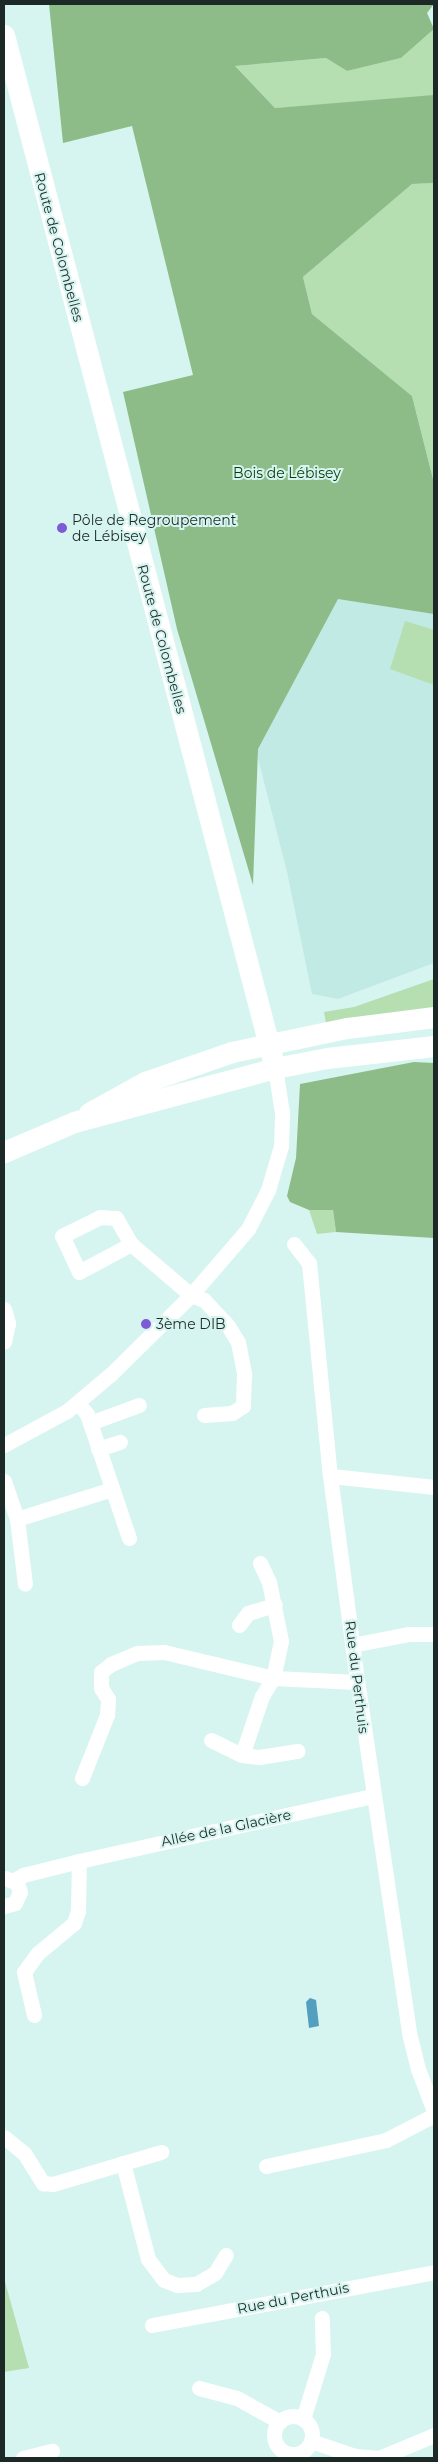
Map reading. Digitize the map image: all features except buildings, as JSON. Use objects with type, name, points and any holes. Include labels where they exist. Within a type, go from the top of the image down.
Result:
[{"type":"main road","name":"Route de Colombelles","points":[[4,35],[275,1068]]},
{"type":"main road","points":[[4,1152],[74,1122],[145,1082],[268,1042],[372,1023],[434,1017]]},
{"type":"main road","points":[[74,1122],[275,1068],[327,1058],[434,1046]]},
{"type":"street","points":[[4,1445],[78,1403],[191,1295],[248,1229],[272,1179],[281,1146],[282,1113],[275,1068]]},
{"type":"street","points":[[131,1244],[191,1295],[204,1300],[228,1326],[238,1342],[244,1374],[243,1406],[232,1412],[204,1415]]},
{"type":"street","name":"Rue du Perthuis","points":[[294,1244],[309,1263],[331,1476],[352,1645],[372,1796],[409,2034],[418,2069],[434,2111]]},
{"type":"street","points":[[4,1309],[8,1323],[4,1342]]},
{"type":"street","points":[[78,1403],[90,1423],[129,1538]]},
{"type":"street","points":[[90,1423],[139,1405]]},
{"type":"street","points":[[98,1448],[120,1442]]},
{"type":"street","points":[[331,1476],[434,1486]]},
{"type":"street","points":[[4,1481],[17,1519],[25,1584]]},
{"type":"street","points":[[17,1519],[112,1489]]},
{"type":"street","points":[[242,1755],[262,1696],[273,1678],[281,1642],[275,1605],[260,1563]]},
{"type":"street","points":[[239,1625],[248,1614],[275,1605]]},
{"type":"street","points":[[352,1645],[408,1634],[434,1634]]},
{"type":"street","points":[[82,1778],[107,1715],[108,1699],[99,1679],[111,1664],[137,1653],[164,1652],[273,1678],[357,1682]]},
{"type":"street","points":[[212,1740],[242,1755],[259,1757],[298,1750]]},
{"type":"street","name":"Allée de la Glacière","points":[[9,1880],[79,1861],[372,1796]]},
{"type":"street","points":[[34,2016],[24,1972],[32,1958],[74,1924],[78,1911],[79,1861]]},
{"type":"street","name":"Allée de la Glacière","points":[[4,1906],[15,1903],[20,1896],[19,1887],[9,1880]]},
{"type":"street","points":[[266,2166],[386,2140],[434,2114]]},
{"type":"street","points":[[4,2137],[24,2153],[43,2182],[53,2184],[161,2152]]},
{"type":"street","points":[[123,2163],[148,2259],[164,2280],[176,2285],[196,2284],[215,2272],[226,2254]]},
{"type":"street","name":"Rue du Perthuis","points":[[152,2325],[434,2272]]},
{"type":"street","points":[[303,2419],[323,2354],[322,2318]]},
{"type":"street","points":[[199,2388],[237,2398],[280,2422]]},
{"type":"street","points":[[291,2417],[303,2419],[310,2429],[311,2441],[305,2450],[289,2456],[276,2444],[274,2432],[280,2422],[291,2417]]},
{"type":"street","points":[[311,2441],[355,2456],[371,2458],[408,2453],[434,2435]]},
{"type":"street","points":[[23,2458],[52,2451]]},
{"type":"shaded area","points":[[434,551],[434,963],[338,999],[312,994],[287,872],[220,610]]},
{"type":"green space","name":"Bois de Lébisey","points":[[49,4],[434,4],[427,13],[434,29],[401,58],[347,71],[326,58],[235,66],[275,108],[434,95],[434,183],[412,184],[303,277],[312,314],[412,396],[434,483],[434,614],[338,599],[258,749],[253,885],[177,629],[123,392],[193,375],[132,126],[63,143]]},
{"type":"green space","points":[[434,29],[434,95],[432,97],[275,108],[235,66],[326,58],[347,71],[401,58]]},
{"type":"green space","points":[[434,183],[434,483],[412,396],[312,314],[303,277],[412,184]]},
{"type":"green space","points":[[405,621],[434,630],[434,685],[390,669]]},
{"type":"green space","points":[[434,979],[434,1008],[326,1023],[324,1012],[354,1007]]},
{"type":"green space","points":[[414,1062],[434,1063],[434,1238],[336,1232],[333,1210],[309,1210],[290,1202],[287,1196],[296,1158],[300,1084]]},
{"type":"green space","points":[[309,1210],[333,1210],[336,1232],[317,1234]]},
{"type":"green space","points":[[4,2278],[29,2368],[4,2372]]},
{"type":"water","points":[[310,1998],[316,2000],[319,2026],[309,2028],[306,2002]]},
{"type":"place","name":"Pôle de Regroupement de Lébisey","points":[[62,528]]},
{"type":"place","name":"3ème DIB","points":[[146,1324]]}]
